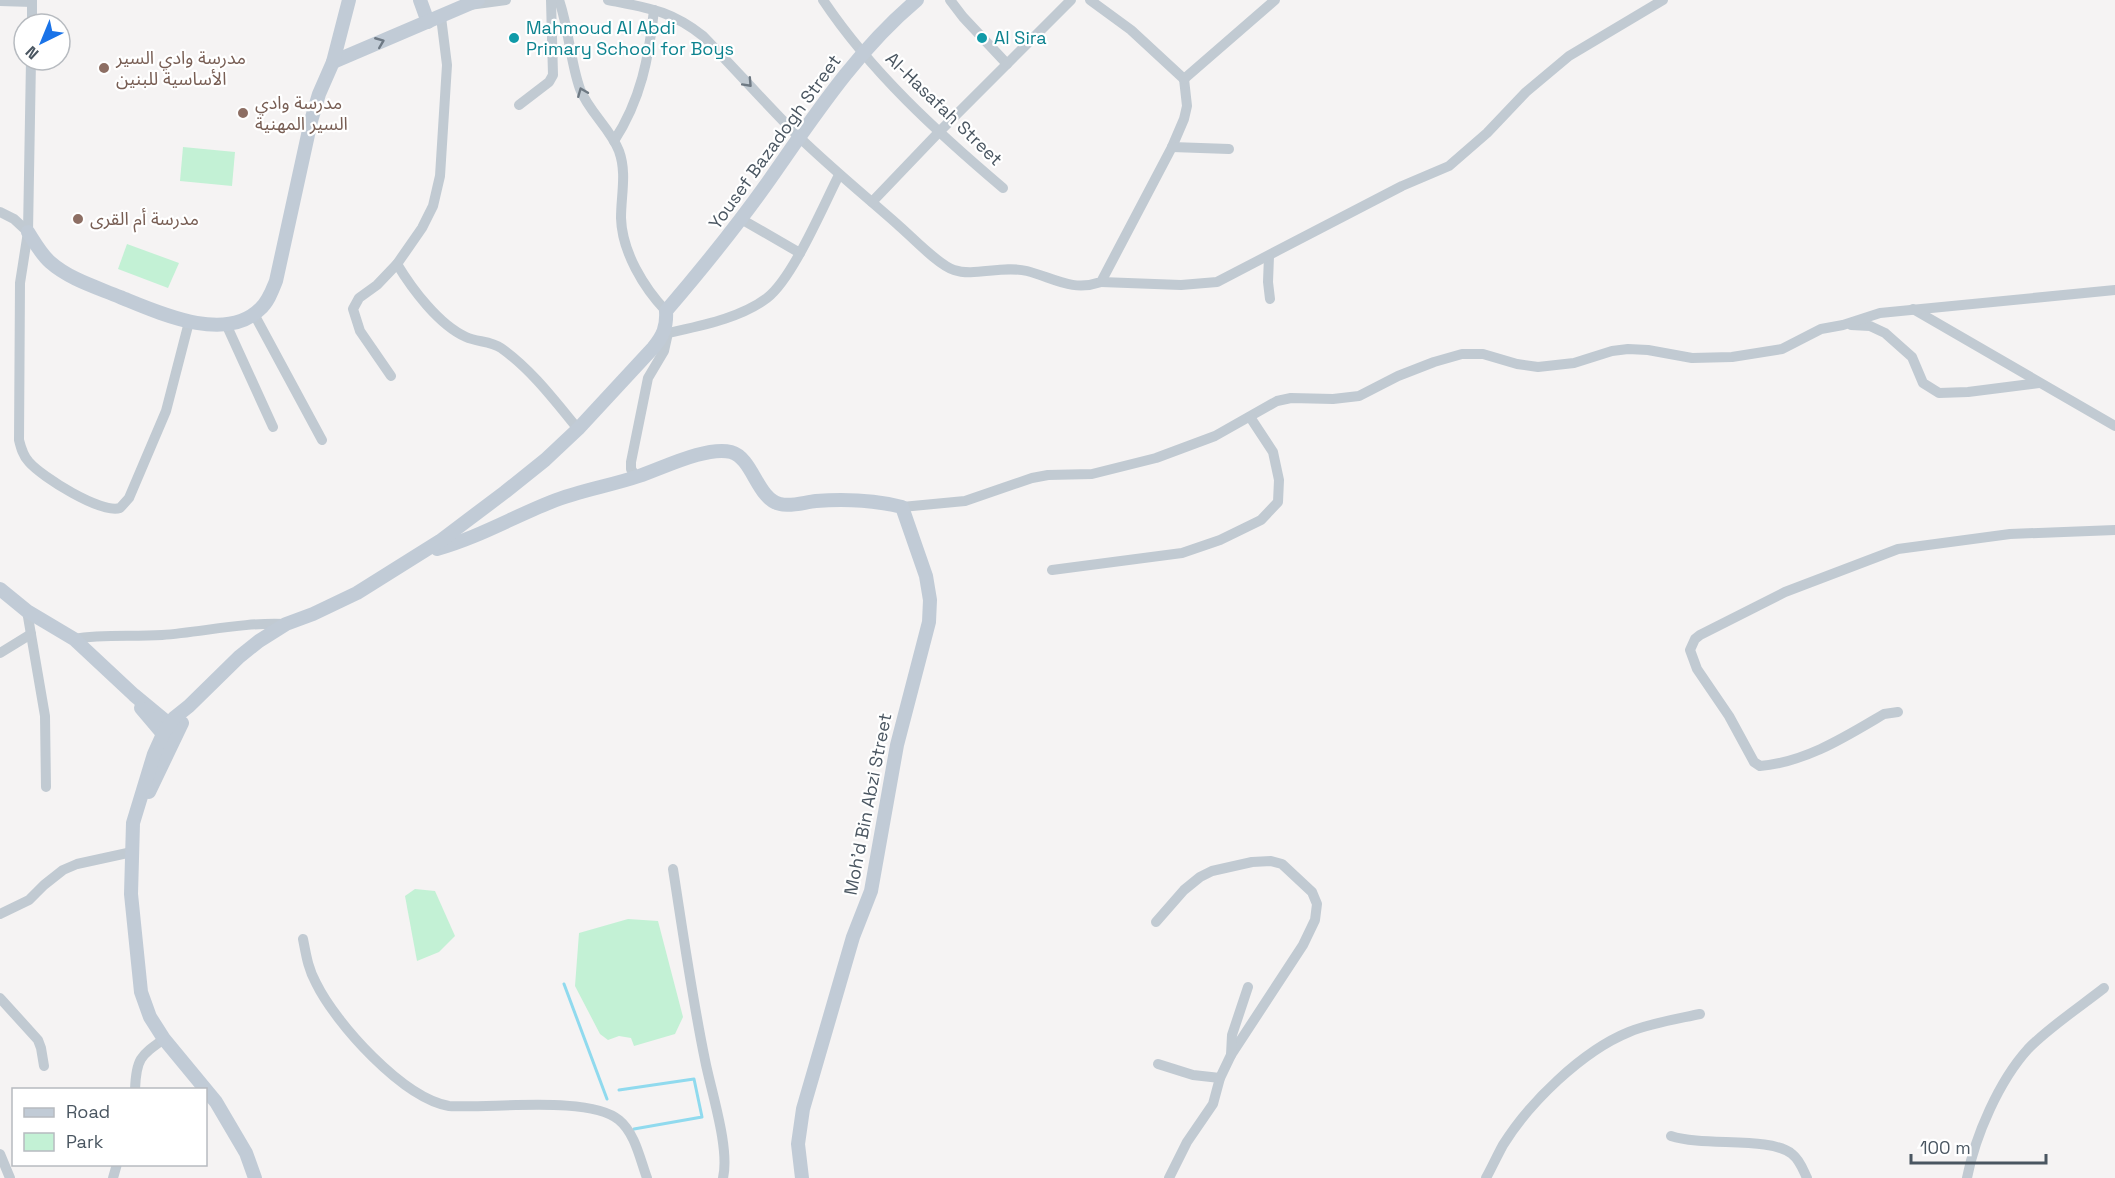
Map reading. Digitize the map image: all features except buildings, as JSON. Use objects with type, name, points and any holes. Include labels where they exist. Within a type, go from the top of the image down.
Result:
[{"type":"main road","points":[[28,232],[43,255],[70,276],[144,307],[189,322],[226,324],[241,321],[254,314],[268,298],[276,281],[311,122],[323,82],[333,62],[349,0]]},
{"type":"main road","points":[[420,0],[428,22]]},
{"type":"main road","name":"Yousef Bazadogh Street","points":[[666,311],[741,219],[799,136],[862,54],[893,21],[917,0]]},
{"type":"main road","points":[[333,62],[472,3]]},
{"type":"main road","points":[[204,1088],[164,1039],[150,1017],[141,992],[133,928],[131,894],[133,823],[157,777],[171,732],[189,706],[239,657],[286,624],[357,593],[417,554],[440,542],[545,460],[578,429],[666,333],[666,311]]},
{"type":"main road","points":[[417,554],[460,541],[552,501],[636,477],[691,457],[728,452],[737,455],[766,495],[778,504],[859,500],[902,507]]},
{"type":"main road","name":"Moh’d Bin Abzi Street","points":[[802,1178],[798,1144],[803,1109],[853,937],[871,891],[897,745],[929,622],[930,600],[926,576],[902,507]]},
{"type":"main road","points":[[0,589],[27,611],[74,639],[171,732]]},
{"type":"main road","points":[[207,1091],[216,1102],[246,1154],[255,1178]]},
{"type":"street","points":[[472,3],[506,0]]},
{"type":"street","points":[[519,105],[549,82],[553,75],[551,0]]},
{"type":"street","points":[[560,0],[580,88],[588,105],[619,151],[623,173],[621,218],[624,235],[643,280],[666,311]]},
{"type":"street","points":[[608,0],[654,10],[681,20],[704,36],[839,175],[951,269],[970,272],[1013,269],[1078,287],[1101,282],[1202,284],[1224,279],[1402,186],[1454,163],[1487,133],[1526,92],[1563,61],[1620,24],[1663,0]]},
{"type":"street","name":"Al-Hasafah Street","points":[[823,0],[862,54],[939,132],[1003,188]]},
{"type":"street","points":[[950,0],[1007,64]]},
{"type":"street","points":[[872,202],[1071,0]]},
{"type":"street","points":[[1090,0],[1131,30],[1184,79],[1187,106],[1172,147],[1101,282]]},
{"type":"street","points":[[1184,79],[1275,0]]},
{"type":"street","points":[[0,1],[32,1]]},
{"type":"street","points":[[614,141],[639,91],[648,59],[654,10]]},
{"type":"street","points":[[392,376],[360,332],[352,309],[359,298],[378,285],[397,264],[427,219],[437,193],[443,143],[447,65],[441,17]]},
{"type":"street","points":[[31,72],[28,232],[20,283],[19,440],[25,458],[34,468],[72,493],[110,510],[120,508],[129,498],[166,411],[189,322]]},
{"type":"street","points":[[1172,147],[1229,149]]},
{"type":"street","points":[[636,477],[631,469],[631,462],[645,387],[649,374],[663,351],[666,333],[723,318],[760,303],[777,288],[800,253],[839,175]]},
{"type":"street","points":[[0,212],[14,219],[28,232]]},
{"type":"street","points":[[741,219],[800,253]]},
{"type":"street","points":[[1269,256],[1269,299]]},
{"type":"street","points":[[397,264],[418,294],[441,319],[465,337],[493,344],[505,351],[548,393],[578,429]]},
{"type":"street","points":[[902,507],[965,501],[1032,478],[1092,474],[1130,465],[1201,443],[1284,399],[1333,399],[1359,396],[1398,376],[1462,354],[1483,354],[1517,364],[1538,367],[1574,363],[1612,351],[1628,349],[1692,358],[1720,358],[1782,349],[1821,329],[1843,325],[1880,313],[2115,290]]},
{"type":"street","points":[[1913,309],[2115,426]]},
{"type":"street","points":[[254,314],[322,440]]},
{"type":"street","points":[[226,324],[273,427]]},
{"type":"street","points":[[1843,325],[1870,326],[1885,333],[1912,357],[1923,383],[1939,393],[1968,392],[2040,383]]},
{"type":"street","points":[[1052,570],[1182,553],[1220,540],[1261,520],[1278,502],[1279,480],[1272,452],[1250,417]]},
{"type":"street","points":[[1898,712],[1884,714],[1811,754],[1760,766],[1754,762],[1729,716],[1697,669],[1690,650],[1695,639],[1700,635],[1754,606],[1898,549],[2010,534],[2115,530]]},
{"type":"street","points":[[27,611],[45,716],[46,787]]},
{"type":"street","points":[[74,639],[105,635],[162,635],[262,623],[286,624]]},
{"type":"street","points":[[0,653],[31,634]]},
{"type":"street","points":[[0,915],[29,900],[63,870],[77,864],[132,852]]},
{"type":"street","points":[[1156,922],[1200,877],[1212,871],[1240,864],[1271,861],[1282,864],[1312,892],[1317,904],[1312,927],[1295,958],[1231,1055],[1220,1078],[1213,1104],[1179,1155],[1169,1178]]},
{"type":"street","points":[[673,869],[704,1058],[721,1136],[723,1178]]},
{"type":"street","points":[[303,939],[314,979],[328,1002],[364,1049],[408,1086],[436,1103],[449,1106],[554,1105],[614,1116],[630,1133],[647,1178]]},
{"type":"street","points":[[1231,1055],[1232,1035],[1248,987]]},
{"type":"street","points":[[1967,1178],[1975,1146],[1999,1093],[2013,1070],[2029,1048],[2104,988]]},
{"type":"street","points":[[0,998],[38,1040],[44,1065]]},
{"type":"street","points":[[1486,1178],[1504,1145],[1522,1120],[1544,1096],[1593,1052],[1629,1032],[1700,1014]]},
{"type":"street","points":[[135,1088],[137,1069],[142,1056],[164,1039]]},
{"type":"street","points":[[1158,1064],[1193,1075],[1220,1078]]},
{"type":"street","points":[[1671,1136],[1701,1142],[1774,1145],[1794,1155],[1807,1178]]},
{"type":"street","points":[[0,1154],[10,1178]]},
{"type":"green space","points":[[183,147],[235,152],[232,186],[180,181]]},
{"type":"green space","points":[[127,244],[179,263],[168,288],[118,269]]},
{"type":"green space","points":[[415,889],[435,891],[455,936],[439,952],[417,961],[405,896]]},
{"type":"green space","points":[[628,919],[658,921],[683,1017],[675,1034],[634,1046],[631,1038],[619,1036],[608,1040],[600,1034],[575,986],[579,933]]},
{"type":"waterway","points":[[564,984],[607,1099]]},
{"type":"waterway","points":[[619,1090],[694,1079],[702,1117],[634,1129]]},
{"type":"place","name":"Mahmoud Al Abdi Primary School for Boys","points":[[514,38]]},
{"type":"place","name":"Al Sira","points":[[982,38]]},
{"type":"place","name":"مدرسة وادي السير الأساسية للبنين","points":[[104,68]]},
{"type":"place","name":"مدرسة وادي السير المهنية","points":[[243,113]]},
{"type":"place","name":"مدرسة أم القرى","points":[[78,219]]}]
